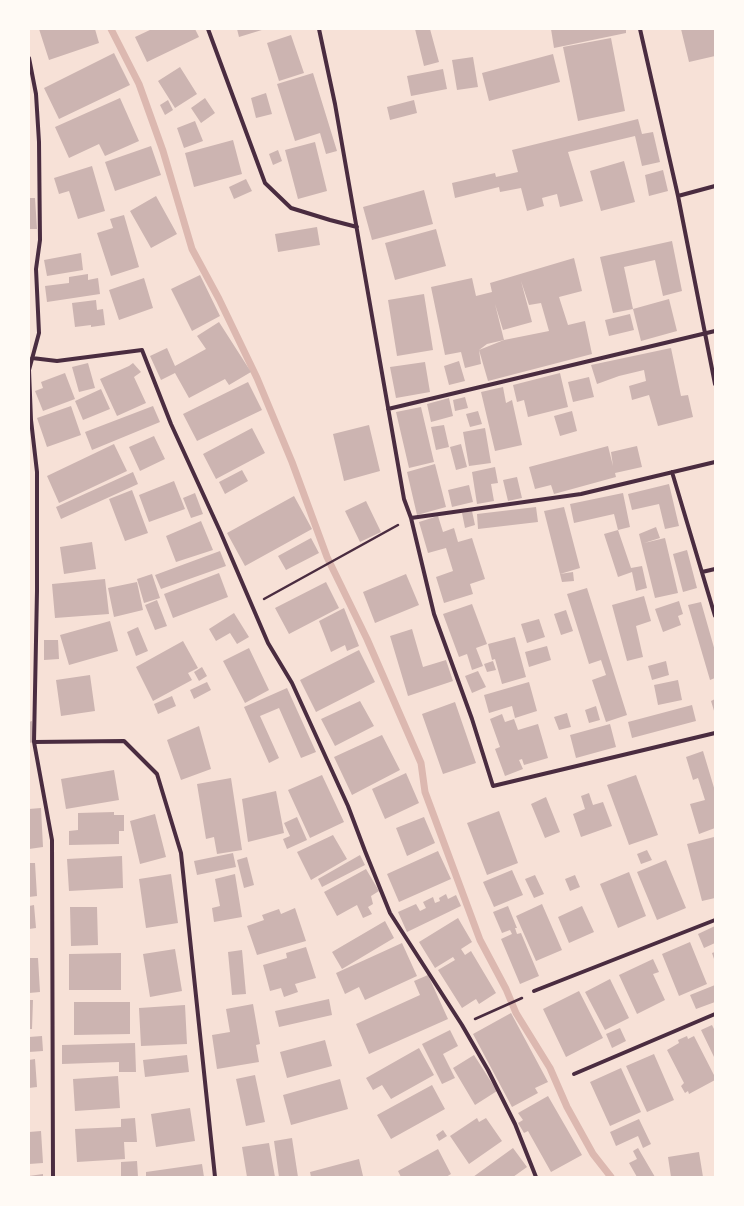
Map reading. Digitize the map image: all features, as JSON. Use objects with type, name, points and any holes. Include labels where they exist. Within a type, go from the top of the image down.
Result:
[{"type":"street","points":[[208,29],[265,183],[291,208],[357,227]]},
{"type":"street","points":[[319,29],[335,104],[404,499],[411,518],[434,614],[472,719],[493,786],[715,733]]},
{"type":"street","points":[[640,29],[678,196],[715,384]]},
{"type":"street","points":[[29,58],[36,94],[39,142],[40,240],[36,269],[39,333],[29,370],[31,420],[37,472],[37,591],[34,742],[52,840],[53,1177]]},
{"type":"street","points":[[678,196],[715,186]]},
{"type":"street","points":[[388,409],[715,331]]},
{"type":"street","points":[[32,358],[57,361],[142,350],[171,424],[220,531],[268,643],[292,683],[348,806],[390,913],[462,1025],[488,1070],[515,1124],[536,1177]]},
{"type":"street","points":[[411,518],[581,494],[715,462]]},
{"type":"street","points":[[672,472],[715,616]]},
{"type":"street","points":[[702,572],[715,569]]},
{"type":"street","points":[[34,742],[124,741],[157,774],[181,854],[215,1177]]},
{"type":"street","points":[[534,991],[715,920]]},
{"type":"street","points":[[574,1074],[715,1014]]},
{"type":"path","points":[[252,605],[411,518]]},
{"type":"path","points":[[462,1025],[512,1003],[534,991]]},
{"type":"building","points":[[39,29],[95,29],[99,43],[49,60]]},
{"type":"building","points":[[152,29],[195,29],[199,37],[147,62],[135,37]]},
{"type":"building","points":[[237,29],[265,29],[239,37]]},
{"type":"building","points":[[415,29],[430,29],[439,62],[424,66]]},
{"type":"building","points":[[551,29],[626,29],[626,33],[554,48]]},
{"type":"building","points":[[681,29],[715,29],[715,56],[689,62]]},
{"type":"building","points":[[291,35],[304,73],[279,81],[267,43]]},
{"type":"building","points":[[611,38],[625,111],[578,121],[563,47]]},
{"type":"building","points":[[114,53],[130,85],[59,119],[44,88]]},
{"type":"building","points":[[553,54],[560,82],[489,101],[482,73]]},
{"type":"building","points":[[473,57],[478,87],[457,90],[452,60]]},
{"type":"building","points":[[180,67],[197,94],[175,108],[158,81]]},
{"type":"building","points":[[443,69],[447,89],[411,96],[407,76]]},
{"type":"building","points":[[313,73],[337,151],[326,154],[320,133],[295,141],[277,84]]},
{"type":"building","points":[[266,93],[272,114],[256,118],[251,98]]},
{"type":"building","points":[[120,98],[139,141],[105,156],[99,144],[69,158],[55,127]]},
{"type":"building","points":[[205,98],[215,113],[201,123],[191,108]]},
{"type":"building","points":[[168,100],[173,110],[165,115],[160,105]]},
{"type":"building","points":[[414,100],[417,113],[390,120],[387,107]]},
{"type":"building","points":[[638,119],[642,134],[653,132],[660,162],[642,166],[635,136],[568,152],[583,201],[560,207],[557,194],[542,198],[544,206],[527,211],[521,188],[500,192],[499,187],[455,198],[452,183],[495,173],[496,177],[518,172],[512,150]]},
{"type":"building","points":[[195,121],[203,141],[184,148],[177,128]]},
{"type":"building","points":[[233,140],[242,174],[194,187],[185,153]]},
{"type":"building","points":[[315,142],[327,191],[298,199],[285,150]]},
{"type":"building","points":[[151,146],[161,175],[115,191],[105,162]]},
{"type":"building","points":[[278,150],[282,161],[273,165],[269,154]]},
{"type":"building","points":[[624,161],[635,202],[601,211],[590,171]]},
{"type":"building","points":[[92,166],[105,211],[78,219],[69,191],[59,194],[54,178]]},
{"type":"building","points":[[663,170],[668,191],[649,196],[645,175]]},
{"type":"building","points":[[246,179],[252,191],[234,199],[229,187]]},
{"type":"building","points":[[424,190],[433,224],[372,240],[363,207]]},
{"type":"building","points":[[156,196],[177,234],[151,248],[130,211]]},
{"type":"building","points":[[29,198],[35,198],[37,229],[29,229]]},
{"type":"building","points":[[124,215],[139,267],[111,276],[97,233],[113,228],[110,219]]},
{"type":"building","points":[[317,227],[320,245],[278,252],[275,234]]},
{"type":"building","points":[[436,229],[446,266],[395,280],[385,243]]},
{"type":"building","points":[[672,241],[682,291],[663,296],[655,260],[624,267],[633,309],[613,313],[600,257]]},
{"type":"building","points":[[81,253],[83,270],[47,276],[44,260]]},
{"type":"building","points":[[574,258],[582,291],[559,297],[568,325],[585,321],[592,354],[488,381],[479,350],[481,364],[465,368],[461,352],[445,355],[431,287],[472,278],[476,296],[492,292],[490,283]],"holes":[[[521,281],[529,305],[541,303],[549,331],[504,340],[495,304],[503,330],[532,322]],[[504,340],[479,350],[487,344]]]},
{"type":"building","points":[[88,274],[88,280],[98,278],[100,294],[47,302],[45,286],[69,283],[69,277]]},
{"type":"building","points":[[200,275],[220,316],[192,331],[171,289]]},
{"type":"building","points":[[144,278],[153,308],[119,320],[109,290]]},
{"type":"building","points":[[424,294],[433,350],[397,356],[388,300]]},
{"type":"building","points":[[669,299],[677,331],[641,341],[633,309]]},
{"type":"building","points":[[96,300],[97,310],[103,309],[105,325],[75,327],[72,303]]},
{"type":"building","points":[[630,314],[634,330],[609,336],[605,320]]},
{"type":"building","points":[[219,322],[251,372],[229,385],[225,379],[189,398],[175,373],[161,380],[150,356],[167,348],[175,366],[206,349],[197,336]]},
{"type":"building","points":[[671,348],[681,396],[688,395],[693,417],[658,426],[649,395],[632,400],[629,386],[646,381],[644,370],[619,376],[597,384],[591,365]]},
{"type":"building","points":[[459,361],[465,381],[449,385],[444,366]]},
{"type":"building","points":[[425,362],[430,392],[396,398],[390,367]]},
{"type":"building","points":[[88,363],[95,388],[79,392],[72,367]]},
{"type":"building","points":[[133,363],[141,372],[134,377],[146,403],[117,416],[100,379]]},
{"type":"building","points":[[65,373],[75,399],[43,411],[35,391],[43,388],[41,382]]},
{"type":"building","points":[[560,373],[568,407],[528,417],[524,400],[517,402],[513,385]]},
{"type":"building","points":[[589,377],[594,397],[573,402],[568,382]]},
{"type":"building","points":[[248,382],[262,410],[197,441],[183,414]]},
{"type":"building","points":[[503,387],[506,403],[512,400],[522,445],[495,451],[481,392]]},
{"type":"building","points":[[101,389],[110,409],[83,420],[75,401]]},
{"type":"building","points":[[465,397],[468,408],[455,411],[453,400]]},
{"type":"building","points":[[449,398],[453,416],[431,422],[427,404]]},
{"type":"building","points":[[71,406],[81,435],[47,447],[37,418]]},
{"type":"building","points":[[153,406],[160,422],[92,450],[85,432]]},
{"type":"building","points":[[421,407],[434,462],[409,468],[396,412]]},
{"type":"building","points":[[478,411],[482,424],[470,427],[466,414]]},
{"type":"building","points":[[572,411],[577,431],[560,436],[554,416]]},
{"type":"building","points":[[369,425],[380,471],[344,481],[333,434]]},
{"type":"building","points":[[444,425],[449,447],[436,450],[431,427]]},
{"type":"building","points":[[252,428],[265,453],[216,479],[203,454]]},
{"type":"building","points":[[485,428],[491,463],[469,466],[463,432]]},
{"type":"building","points":[[154,436],[165,459],[140,471],[129,447]]},
{"type":"building","points":[[114,444],[127,471],[59,503],[47,476]]},
{"type":"building","points":[[461,444],[467,467],[456,470],[450,447]]},
{"type":"building","points":[[608,446],[613,466],[611,452],[637,446],[642,467],[615,473],[616,477],[554,494],[551,485],[535,489],[529,467]]},
{"type":"building","points":[[435,464],[446,507],[417,515],[407,472]]},
{"type":"building","points":[[495,467],[498,483],[491,484],[494,501],[477,504],[472,472]]},
{"type":"building","points":[[242,470],[248,481],[225,494],[219,482]]},
{"type":"building","points":[[133,472],[138,484],[61,519],[56,507]]},
{"type":"building","points":[[517,477],[522,498],[508,501],[503,480]]},
{"type":"building","points":[[174,481],[185,509],[149,522],[139,495]]},
{"type":"building","points":[[669,484],[679,526],[665,529],[659,504],[632,510],[628,494]]},
{"type":"building","points":[[469,485],[473,502],[452,507],[448,490]]},
{"type":"building","points":[[132,490],[148,533],[125,541],[109,499]]},
{"type":"building","points":[[195,493],[203,514],[191,518],[183,498]]},
{"type":"building","points":[[623,493],[630,527],[618,530],[614,514],[574,523],[570,504]]},
{"type":"building","points":[[294,496],[312,529],[245,566],[227,533]]},
{"type":"building","points":[[366,501],[381,532],[360,542],[345,511]]},
{"type":"building","points":[[536,507],[538,522],[478,529],[477,514]]},
{"type":"building","points":[[564,507],[580,568],[560,574],[544,511]]},
{"type":"building","points":[[472,511],[475,525],[465,528],[462,513]]},
{"type":"building","points":[[438,516],[443,532],[454,528],[458,542],[472,538],[485,579],[470,584],[473,594],[444,603],[436,577],[453,571],[446,548],[428,553],[419,522]]},
{"type":"building","points":[[201,521],[213,550],[176,562],[166,536]]},
{"type":"building","points":[[656,527],[660,538],[644,543],[665,538],[678,593],[655,598],[639,534]]},
{"type":"building","points":[[618,530],[631,568],[642,566],[647,588],[636,591],[632,572],[618,577],[604,534]]},
{"type":"building","points":[[311,538],[319,553],[286,570],[278,556]]},
{"type":"building","points":[[92,542],[96,569],[64,574],[60,547]]},
{"type":"building","points":[[687,550],[697,588],[683,592],[673,554]]},
{"type":"building","points":[[220,551],[226,566],[161,589],[155,575]]},
{"type":"building","points":[[573,572],[574,581],[562,582],[560,574]]},
{"type":"building","points":[[219,573],[228,597],[173,618],[164,594]]},
{"type":"building","points":[[152,574],[160,598],[144,603],[137,579]]},
{"type":"building","points":[[406,574],[419,605],[375,623],[363,592]]},
{"type":"building","points":[[105,579],[109,614],[55,618],[52,584]]},
{"type":"building","points":[[137,582],[143,610],[114,617],[108,588]]},
{"type":"building","points":[[326,582],[339,608],[289,634],[275,608]]},
{"type":"building","points":[[587,588],[627,715],[606,722],[592,680],[606,675],[601,660],[589,664],[567,594]]},
{"type":"building","points":[[644,596],[651,621],[636,626],[643,657],[627,661],[612,605]]},
{"type":"building","points":[[157,600],[167,626],[155,630],[145,605]]},
{"type":"building","points":[[679,601],[683,614],[678,616],[681,625],[663,632],[655,609]]},
{"type":"building","points":[[701,602],[715,651],[715,678],[710,680],[688,605]]},
{"type":"building","points":[[472,604],[487,644],[476,648],[483,666],[472,670],[467,654],[459,657],[443,614]]},
{"type":"building","points":[[344,608],[359,646],[347,651],[345,645],[331,652],[319,621]]},
{"type":"building","points":[[566,610],[573,631],[561,635],[554,614]]},
{"type":"building","points":[[234,613],[249,637],[237,644],[230,633],[216,641],[209,629]]},
{"type":"building","points":[[539,619],[545,637],[527,643],[521,624]]},
{"type":"building","points":[[110,621],[118,651],[69,665],[60,635]]},
{"type":"building","points":[[138,627],[148,651],[136,656],[127,632]]},
{"type":"building","points":[[412,629],[423,667],[446,660],[453,681],[408,696],[390,636]]},
{"type":"building","points":[[515,637],[526,677],[502,684],[495,659],[492,660],[488,644]]},
{"type":"building","points":[[44,640],[58,640],[59,659],[44,660]]},
{"type":"building","points":[[183,641],[198,668],[188,673],[192,680],[153,701],[136,667]]},
{"type":"building","points":[[547,646],[551,660],[529,667],[525,652]]},
{"type":"building","points":[[249,648],[269,690],[245,703],[223,661]]},
{"type":"building","points":[[359,650],[375,682],[316,712],[300,680]]},
{"type":"building","points":[[493,661],[496,670],[487,672],[484,664]]},
{"type":"building","points":[[666,661],[669,675],[652,680],[648,666]]},
{"type":"building","points":[[202,667],[207,676],[199,681],[194,672]]},
{"type":"building","points":[[478,671],[486,687],[472,693],[465,676]]},
{"type":"building","points":[[90,675],[95,711],[61,716],[56,680]]},
{"type":"building","points":[[678,680],[682,700],[658,705],[654,685]]},
{"type":"building","points":[[207,682],[211,690],[194,699],[190,690]]},
{"type":"building","points":[[529,682],[537,711],[515,718],[512,706],[489,713],[484,695]]},
{"type":"building","points":[[287,688],[316,752],[301,758],[279,708],[260,716],[279,758],[269,763],[244,707]]},
{"type":"building","points":[[172,696],[176,706],[158,714],[154,704]]},
{"type":"building","points":[[715,699],[715,714],[711,701]]},
{"type":"building","points":[[360,701],[374,726],[335,746],[321,719]]},
{"type":"building","points":[[455,702],[476,763],[443,774],[422,714]]},
{"type":"building","points":[[692,705],[696,721],[632,738],[628,722]]},
{"type":"building","points":[[596,706],[600,720],[589,723],[585,710]]},
{"type":"building","points":[[567,713],[571,727],[559,730],[554,717]]},
{"type":"building","points":[[502,714],[505,722],[514,719],[518,730],[538,724],[548,758],[524,765],[522,759],[519,760],[523,769],[505,776],[495,749],[500,747],[490,719]]},
{"type":"building","points":[[32,721],[34,742],[29,743],[29,722]]},
{"type":"building","points":[[610,724],[616,747],[576,758],[570,735]]},
{"type":"building","points":[[199,726],[211,769],[181,780],[167,740]]},
{"type":"building","points":[[382,735],[400,770],[352,795],[334,757]]},
{"type":"building","points":[[703,751],[715,791],[715,828],[699,834],[690,804],[705,800],[698,778],[693,780],[686,757]]},
{"type":"building","points":[[114,770],[119,800],[66,809],[61,779]]},
{"type":"building","points":[[406,773],[419,803],[385,819],[372,789]]},
{"type":"building","points":[[322,775],[344,822],[310,838],[288,790]]},
{"type":"building","points":[[636,775],[658,835],[629,845],[607,785]]},
{"type":"building","points":[[231,778],[242,850],[217,854],[214,837],[206,839],[197,784]]},
{"type":"building","points":[[276,791],[284,833],[248,842],[242,799]]},
{"type":"building","points":[[589,793],[593,805],[603,802],[612,826],[581,837],[573,814],[585,809],[581,796]]},
{"type":"building","points":[[546,797],[560,832],[545,838],[531,804]]},
{"type":"building","points":[[41,808],[43,847],[29,849],[29,809]]},
{"type":"building","points":[[499,811],[518,863],[487,875],[467,823]]},
{"type":"building","points":[[114,812],[114,815],[124,815],[124,831],[119,831],[119,844],[69,845],[69,831],[78,830],[78,813]]},
{"type":"building","points":[[155,814],[166,857],[140,864],[130,821]]},
{"type":"building","points":[[297,817],[307,840],[287,849],[283,839],[290,836],[284,823]]},
{"type":"building","points":[[424,817],[435,843],[407,856],[396,828]]},
{"type":"building","points":[[333,835],[347,859],[311,880],[297,852]]},
{"type":"building","points":[[714,837],[715,898],[702,901],[687,844]]},
{"type":"building","points":[[647,850],[652,860],[641,864],[637,854]]},
{"type":"building","points":[[438,851],[451,879],[399,902],[387,874]]},
{"type":"building","points":[[233,853],[236,867],[197,875],[194,861]]},
{"type":"building","points":[[360,855],[365,865],[322,887],[318,879]]},
{"type":"building","points":[[122,856],[123,888],[69,891],[67,859]]},
{"type":"building","points":[[247,857],[254,885],[244,888],[237,860]]},
{"type":"building","points":[[666,860],[686,908],[657,920],[637,872]]},
{"type":"building","points":[[29,863],[35,863],[37,896],[29,897]]},
{"type":"building","points":[[366,869],[379,891],[371,896],[373,904],[368,907],[372,914],[363,918],[357,905],[337,916],[324,892]]},
{"type":"building","points":[[512,870],[523,895],[494,907],[483,882]]},
{"type":"building","points":[[629,872],[646,916],[618,928],[600,884]]},
{"type":"building","points":[[171,874],[178,923],[146,928],[139,879]]},
{"type":"building","points":[[235,874],[242,917],[214,922],[212,908],[220,906],[215,879]]},
{"type":"building","points":[[535,875],[544,894],[534,898],[525,879]]},
{"type":"building","points":[[575,875],[580,887],[570,891],[565,879]]},
{"type":"building","points":[[446,894],[448,899],[456,895],[461,906],[407,932],[398,912],[416,904],[420,911],[426,908],[423,902],[433,897],[435,903],[440,901],[439,898]]},
{"type":"building","points":[[542,904],[562,950],[536,961],[516,916]]},
{"type":"building","points":[[34,905],[36,928],[29,929],[29,906]]},
{"type":"building","points":[[508,906],[517,928],[515,928],[517,934],[521,933],[539,976],[520,984],[501,939],[512,934],[510,930],[502,933],[493,912]]},
{"type":"building","points":[[582,906],[594,932],[569,943],[558,917]]},
{"type":"building","points":[[70,907],[97,907],[98,945],[71,946]]},
{"type":"building","points":[[295,908],[306,941],[257,955],[247,926],[264,920],[262,915],[279,909],[281,914]]},
{"type":"building","points":[[458,918],[472,942],[461,949],[465,955],[471,951],[496,993],[479,1004],[476,999],[462,1008],[438,970],[455,960],[453,957],[435,968],[419,942]]},
{"type":"building","points":[[385,921],[394,938],[342,969],[332,952]]},
{"type":"building","points":[[715,926],[715,943],[704,948],[698,934]]},
{"type":"building","points":[[690,942],[707,984],[679,996],[662,954]]},
{"type":"building","points":[[402,943],[417,976],[365,1000],[359,987],[345,994],[336,973]]},
{"type":"building","points":[[306,947],[316,978],[295,984],[298,992],[284,997],[281,988],[270,991],[263,965],[287,958],[286,953]]},
{"type":"building","points":[[175,949],[182,991],[150,997],[143,954]]},
{"type":"building","points":[[242,950],[246,994],[232,995],[228,952]]},
{"type":"building","points":[[715,952],[715,962],[712,953]]},
{"type":"building","points":[[121,953],[121,990],[69,990],[69,954]]},
{"type":"building","points":[[29,958],[38,958],[40,992],[29,993]]},
{"type":"building","points":[[653,959],[659,972],[653,974],[665,1000],[637,1014],[619,975]]},
{"type":"building","points":[[428,975],[448,1019],[369,1054],[356,1024],[420,995],[414,981]]},
{"type":"building","points":[[610,979],[629,1018],[605,1030],[585,992]]},
{"type":"building","points":[[715,985],[715,1002],[696,1009],[690,995]]},
{"type":"building","points":[[579,991],[603,1038],[566,1057],[543,1009]]},
{"type":"building","points":[[329,999],[332,1015],[279,1027],[275,1011]]},
{"type":"building","points":[[29,1000],[33,1000],[32,1029],[29,1029]]},
{"type":"building","points":[[74,1002],[130,1002],[130,1034],[74,1035]]},
{"type":"building","points":[[253,1004],[260,1044],[256,1045],[259,1062],[217,1069],[212,1035],[230,1032],[226,1009]]},
{"type":"building","points":[[185,1005],[187,1044],[141,1046],[139,1008]]},
{"type":"building","points":[[511,1013],[548,1082],[535,1088],[538,1093],[512,1107],[473,1034]]},
{"type":"building","points":[[712,1025],[715,1031],[715,1059],[701,1030]]},
{"type":"building","points":[[620,1028],[626,1041],[612,1048],[606,1034]]},
{"type":"building","points":[[450,1030],[458,1046],[443,1054],[455,1078],[442,1084],[422,1044]]},
{"type":"building","points":[[42,1036],[43,1051],[29,1052],[29,1037]]},
{"type":"building","points":[[687,1036],[688,1039],[694,1036],[715,1077],[715,1080],[689,1094],[688,1091],[685,1093],[681,1086],[684,1083],[667,1050],[679,1043],[678,1040]]},
{"type":"building","points":[[325,1040],[332,1066],[287,1078],[280,1052]]},
{"type":"building","points":[[135,1043],[136,1072],[119,1072],[119,1062],[62,1064],[62,1045]]},
{"type":"building","points":[[419,1048],[434,1075],[391,1099],[382,1085],[373,1090],[366,1078]]},
{"type":"building","points":[[654,1054],[674,1100],[647,1112],[626,1066]]},
{"type":"building","points":[[187,1055],[189,1072],[145,1077],[143,1060]]},
{"type":"building","points":[[474,1055],[497,1091],[475,1105],[453,1068]]},
{"type":"building","points":[[35,1059],[37,1087],[29,1088],[29,1060]]},
{"type":"building","points":[[621,1068],[641,1112],[610,1126],[590,1082]]},
{"type":"building","points":[[255,1075],[265,1122],[246,1126],[236,1079]]},
{"type":"building","points":[[118,1076],[120,1108],[75,1111],[73,1079]]},
{"type":"building","points":[[340,1079],[348,1109],[291,1125],[283,1095]]},
{"type":"building","points":[[432,1085],[445,1109],[391,1139],[377,1115]]},
{"type":"building","points":[[548,1096],[582,1155],[551,1172],[528,1131],[524,1133],[518,1123],[523,1120],[518,1113]]},
{"type":"building","points":[[190,1108],[195,1141],[156,1147],[151,1114]]},
{"type":"building","points":[[135,1118],[137,1142],[124,1142],[125,1159],[77,1162],[75,1129],[121,1127],[121,1119]]},
{"type":"building","points":[[477,1118],[479,1122],[486,1118],[502,1141],[469,1164],[450,1136]]},
{"type":"building","points":[[639,1119],[651,1144],[643,1148],[638,1136],[616,1146],[610,1132]]},
{"type":"building","points":[[443,1130],[447,1136],[439,1141],[436,1135]]},
{"type":"building","points":[[41,1131],[43,1163],[29,1164],[29,1132]]},
{"type":"building","points":[[292,1138],[298,1177],[279,1177],[274,1141]]},
{"type":"building","points":[[269,1143],[275,1177],[247,1177],[242,1147]]},
{"type":"building","points":[[513,1148],[527,1167],[513,1177],[473,1177]]},
{"type":"building","points":[[638,1148],[655,1177],[637,1177],[629,1163],[637,1159],[633,1151]]},
{"type":"building","points":[[438,1149],[451,1174],[446,1177],[401,1177],[398,1171]]},
{"type":"building","points":[[699,1152],[703,1177],[671,1177],[668,1157]]},
{"type":"building","points":[[359,1159],[363,1176],[311,1177],[310,1172]]},
{"type":"building","points":[[137,1161],[138,1177],[121,1177],[121,1162]]},
{"type":"building","points":[[202,1164],[204,1177],[146,1177],[146,1172]]},
{"type":"building","points":[[43,1174],[43,1177],[29,1177],[29,1176]]},
{"type":"waterway","points":[[111,29],[139,84],[163,151],[192,249],[219,299],[257,378],[292,462],[327,557],[367,639],[421,763],[425,792],[480,940],[506,989],[516,1013],[550,1068],[567,1107],[593,1154],[611,1177]]}]
